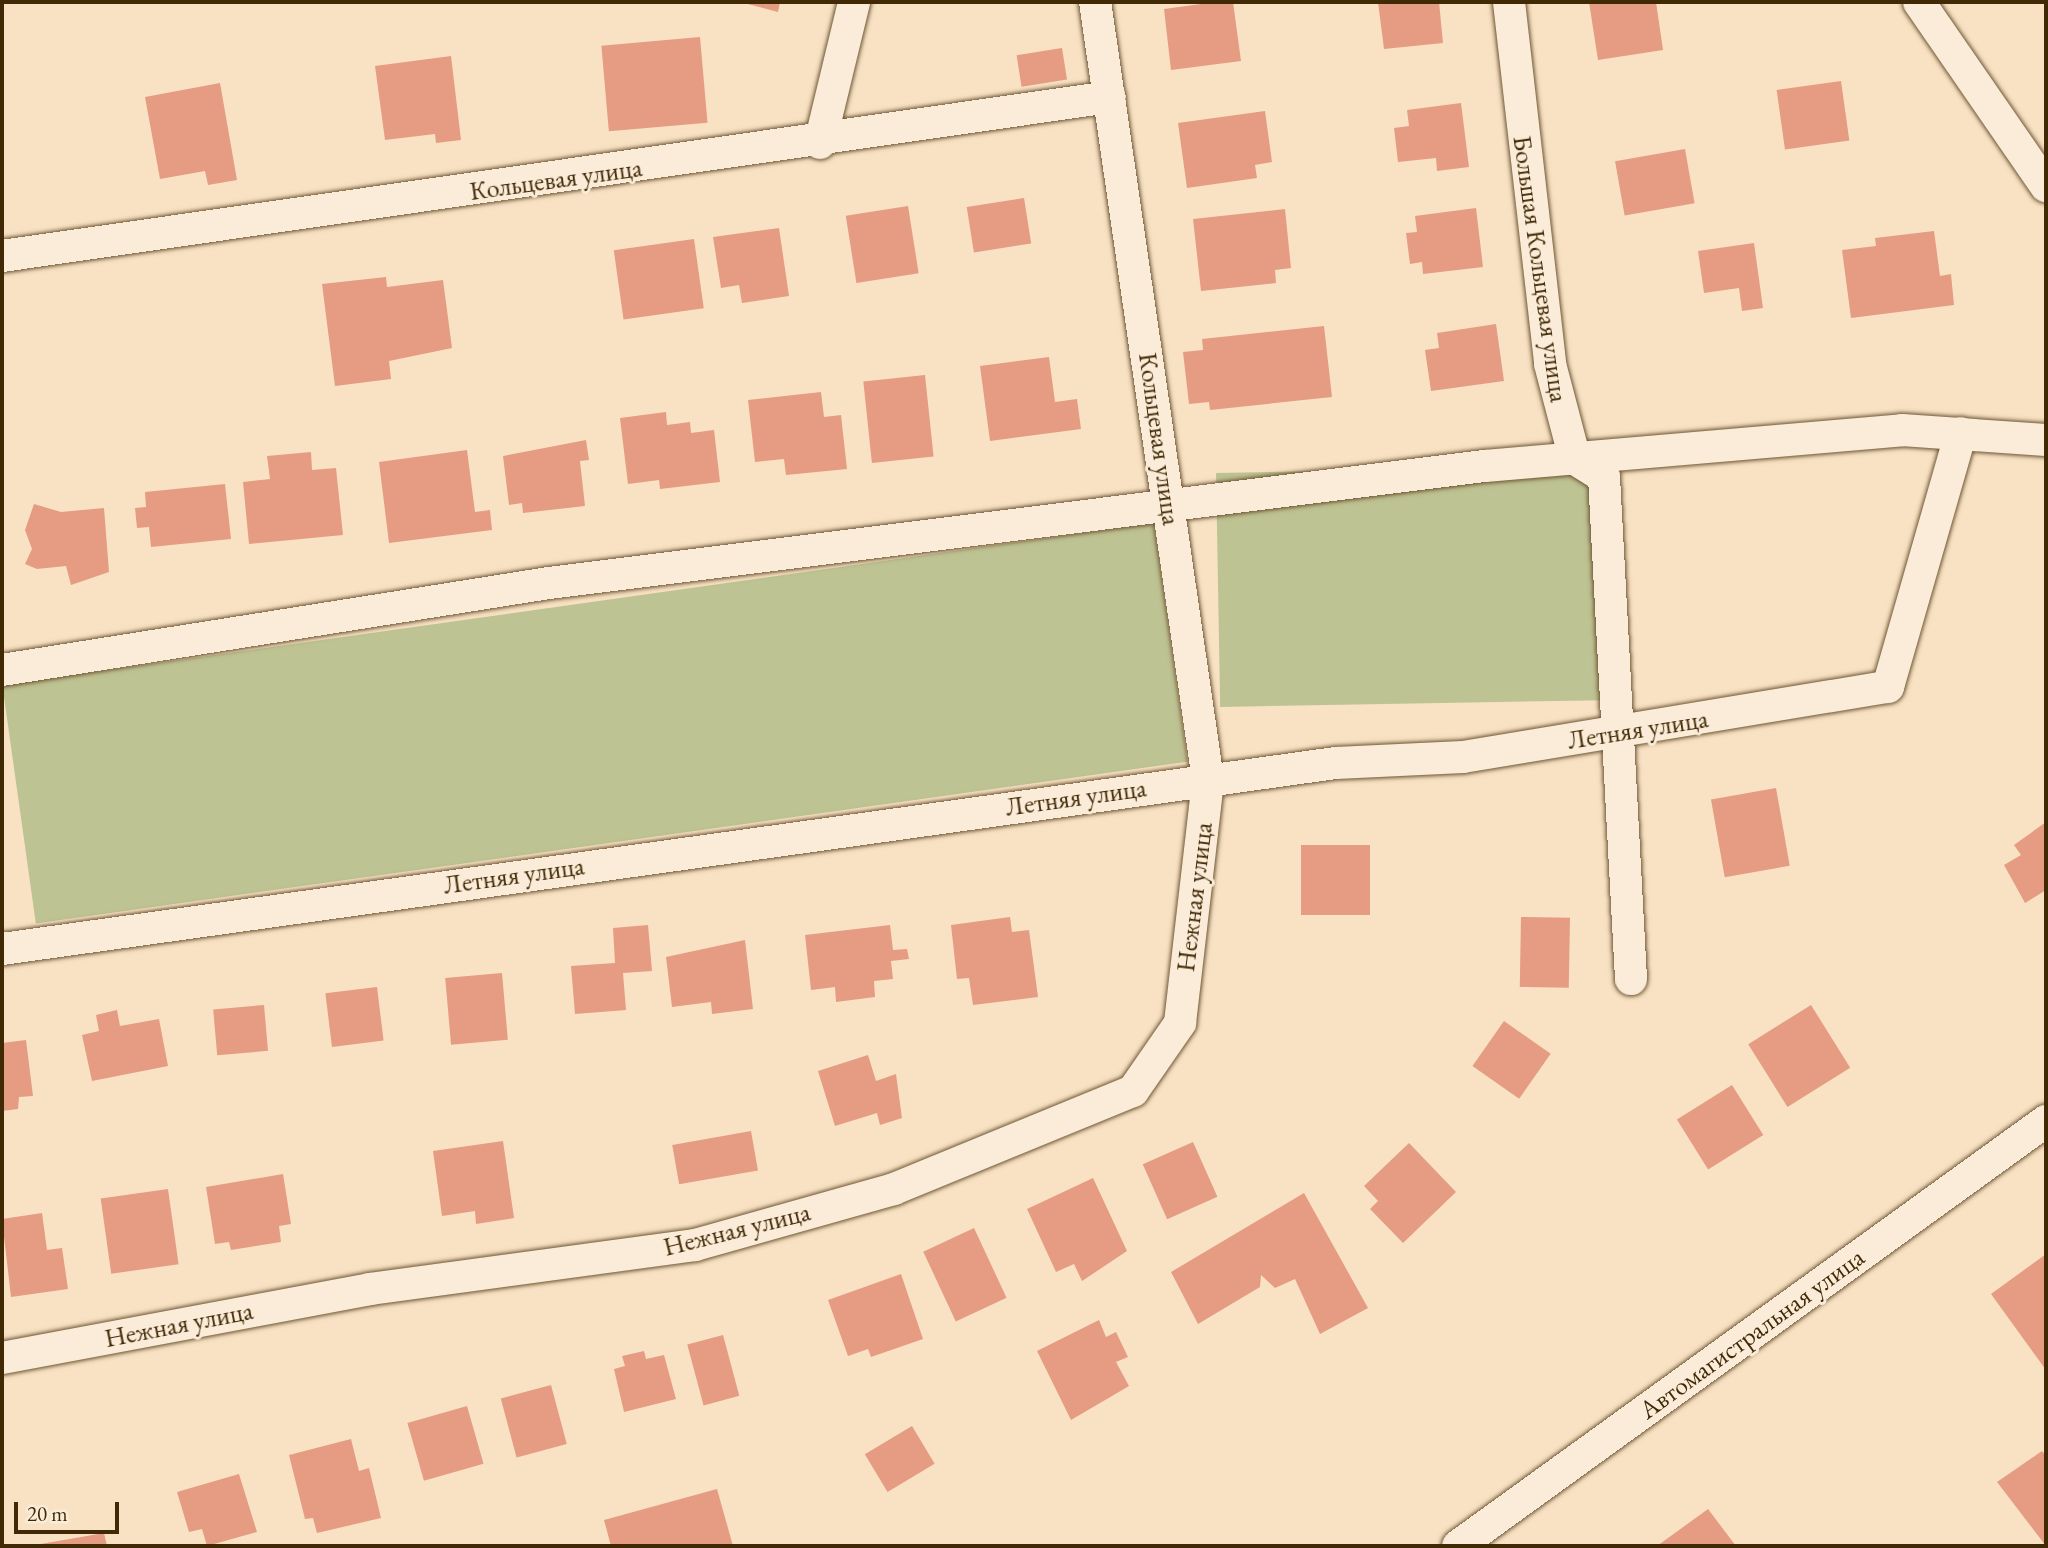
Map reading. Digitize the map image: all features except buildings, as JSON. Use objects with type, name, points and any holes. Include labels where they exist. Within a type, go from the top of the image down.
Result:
[{"type":"street","points":[[820,143],[854,2]]},
{"type":"street","name":"Кольцевая улица","points":[[1095,2],[1208,780]]},
{"type":"street","name":"Большая Кольцевая улица","points":[[1509,2],[1550,364],[1575,459]]},
{"type":"street","points":[[1919,2],[2046,186]]},
{"type":"street","name":"Кольцевая улица","points":[[2,256],[820,143],[1110,97]]},
{"type":"street","points":[[2,670],[549,583],[1168,503],[1575,459],[1902,430],[2046,440]]},
{"type":"street","name":"Летняя улица","points":[[2,949],[1336,763],[1463,758],[1888,687],[1961,433]]},
{"type":"street","points":[[1575,459],[1604,477],[1631,979]]},
{"type":"street","name":"Нежная улица","points":[[2,1358],[370,1289],[695,1245],[894,1189],[1133,1091],[1180,1023],[1208,780]]},
{"type":"street","name":"Автомагистральная улица","points":[[1458,1546],[2046,1121]]},
{"type":"green space","points":[[1615,466],[1619,700],[1220,707],[1216,473]]},
{"type":"green space","points":[[1154,523],[1188,762],[36,924],[2,685]]}]
